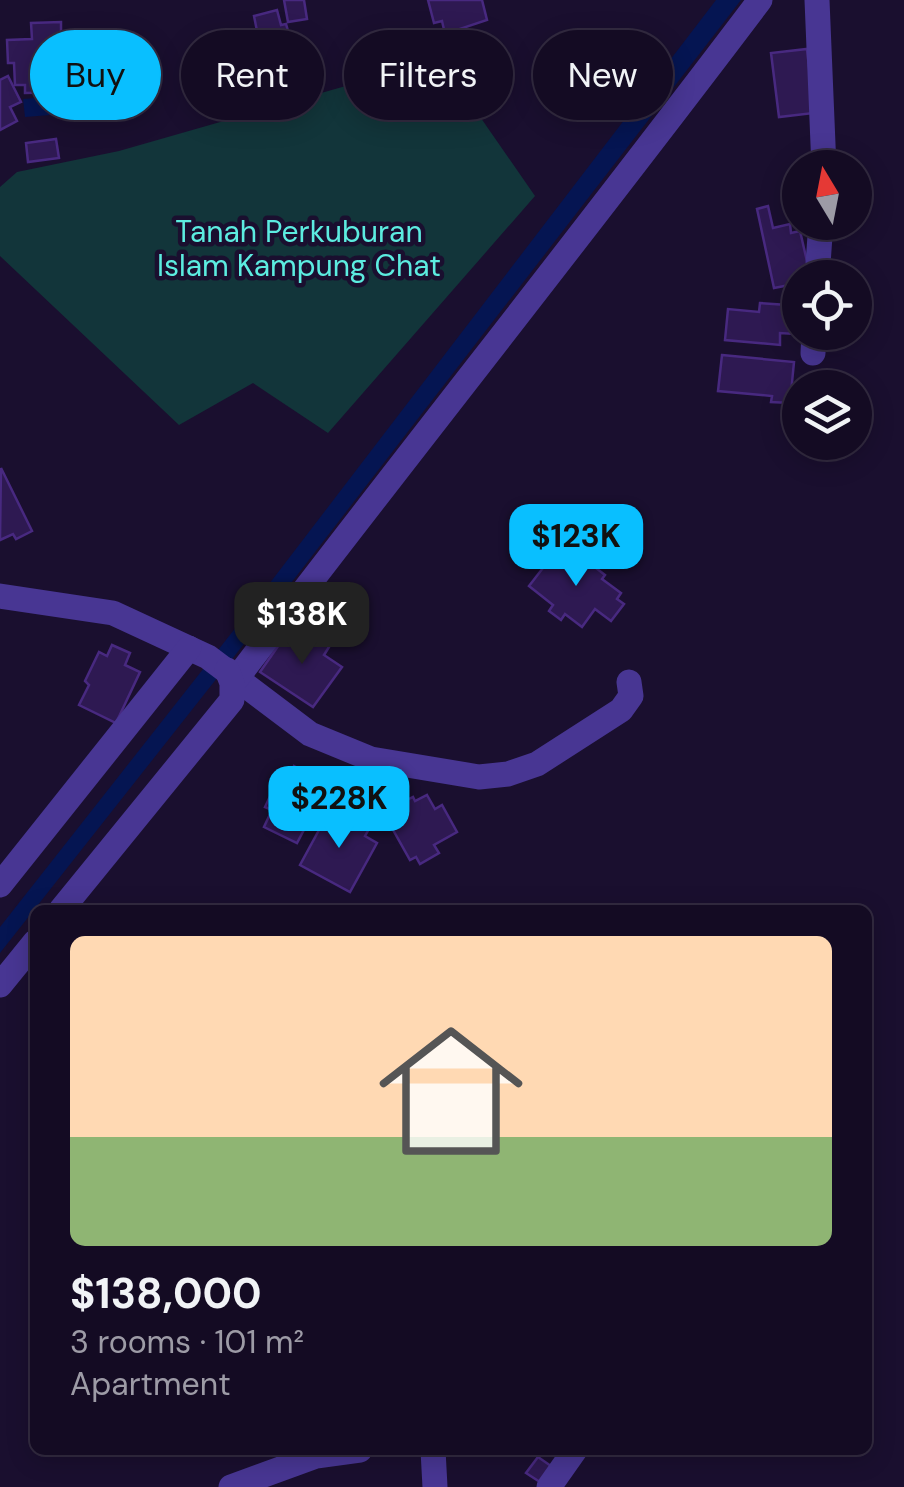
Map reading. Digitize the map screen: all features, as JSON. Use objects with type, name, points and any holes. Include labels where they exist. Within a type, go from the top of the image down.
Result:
[{"type":"street","points":[[0,885],[215,663],[406,456],[635,167],[760,0]]},
{"type":"street","points":[[817,0],[823,150]]},
{"type":"street","points":[[0,596],[113,613],[215,663],[310,734],[371,759],[479,776],[508,774],[537,764],[574,742],[621,710],[631,696],[629,682]]},
{"type":"street","points":[[65,905],[232,700],[232,683],[215,663]]},
{"type":"street","points":[[0,985],[30,948]]},
{"type":"street","points":[[231,1487],[323,1455]]},
{"type":"street","points":[[433,1455],[435,1487]]},
{"type":"street","points":[[549,1487],[571,1455]]},
{"type":"green space","name":"Tanah Perkuburan Islam Kampung Chat","points":[[344,87],[344,120],[482,120],[535,196],[328,433],[253,383],[179,425],[0,256],[0,187],[17,172],[119,151],[227,120],[324,120],[324,92]]},
{"type":"shaded area","points":[[716,0],[741,0],[673,88],[673,56]]},
{"type":"shaded area","points":[[30,98],[30,117],[25,117],[23,99]]},
{"type":"shaded area","points":[[624,120],[648,120],[251,635],[38,905],[30,905],[30,915],[0,953],[0,927],[237,626]]},
{"type":"building","points":[[284,0],[304,0],[307,19],[288,22]]},
{"type":"building","points":[[428,0],[482,0],[487,20],[457,30],[444,30],[442,21],[434,23]]},
{"type":"building","points":[[277,10],[281,25],[286,24],[288,30],[257,30],[254,16]]},
{"type":"building","points":[[61,22],[61,30],[31,30],[31,23]]},
{"type":"building","points":[[30,39],[30,93],[25,93],[25,85],[15,85],[14,63],[8,63],[7,40]]},
{"type":"building","points":[[807,49],[814,113],[779,117],[771,53]]},
{"type":"building","points":[[8,76],[21,102],[10,107],[17,121],[0,130],[0,80]]},
{"type":"building","points":[[56,139],[59,158],[28,162],[26,143]]},
{"type":"building","points":[[768,206],[773,228],[782,226],[782,240],[802,240],[807,260],[782,260],[782,286],[774,288],[757,209]]},
{"type":"building","points":[[760,303],[782,305],[780,345],[725,340],[728,309],[759,312]]},
{"type":"building","points":[[722,355],[794,362],[793,370],[782,370],[782,403],[771,402],[772,396],[718,391]]},
{"type":"building","points":[[1,468],[32,531],[16,539],[13,534],[0,540]]},
{"type":"building","points":[[560,546],[584,565],[587,561],[621,593],[617,599],[624,604],[611,621],[595,609],[582,627],[565,614],[561,620],[549,611],[553,605],[529,586]]},
{"type":"building","points":[[290,629],[308,641],[312,635],[329,647],[324,655],[342,667],[313,707],[260,672]]},
{"type":"building","points":[[112,645],[130,653],[125,665],[140,672],[116,723],[79,705],[99,652],[107,656]]},
{"type":"building","points":[[294,766],[309,774],[301,790],[315,797],[312,802],[317,805],[297,843],[264,827],[272,810],[265,807],[272,792],[281,793]]},
{"type":"building","points":[[381,782],[393,803],[378,812],[365,792]]},
{"type":"building","points":[[427,795],[435,809],[442,805],[457,832],[434,845],[439,853],[420,864],[416,857],[410,860],[387,819],[401,812],[397,805]]},
{"type":"building","points":[[331,808],[369,829],[365,836],[377,843],[350,892],[300,865]]},
{"type":"building","points":[[538,1457],[551,1466],[540,1482],[526,1473]]}]
